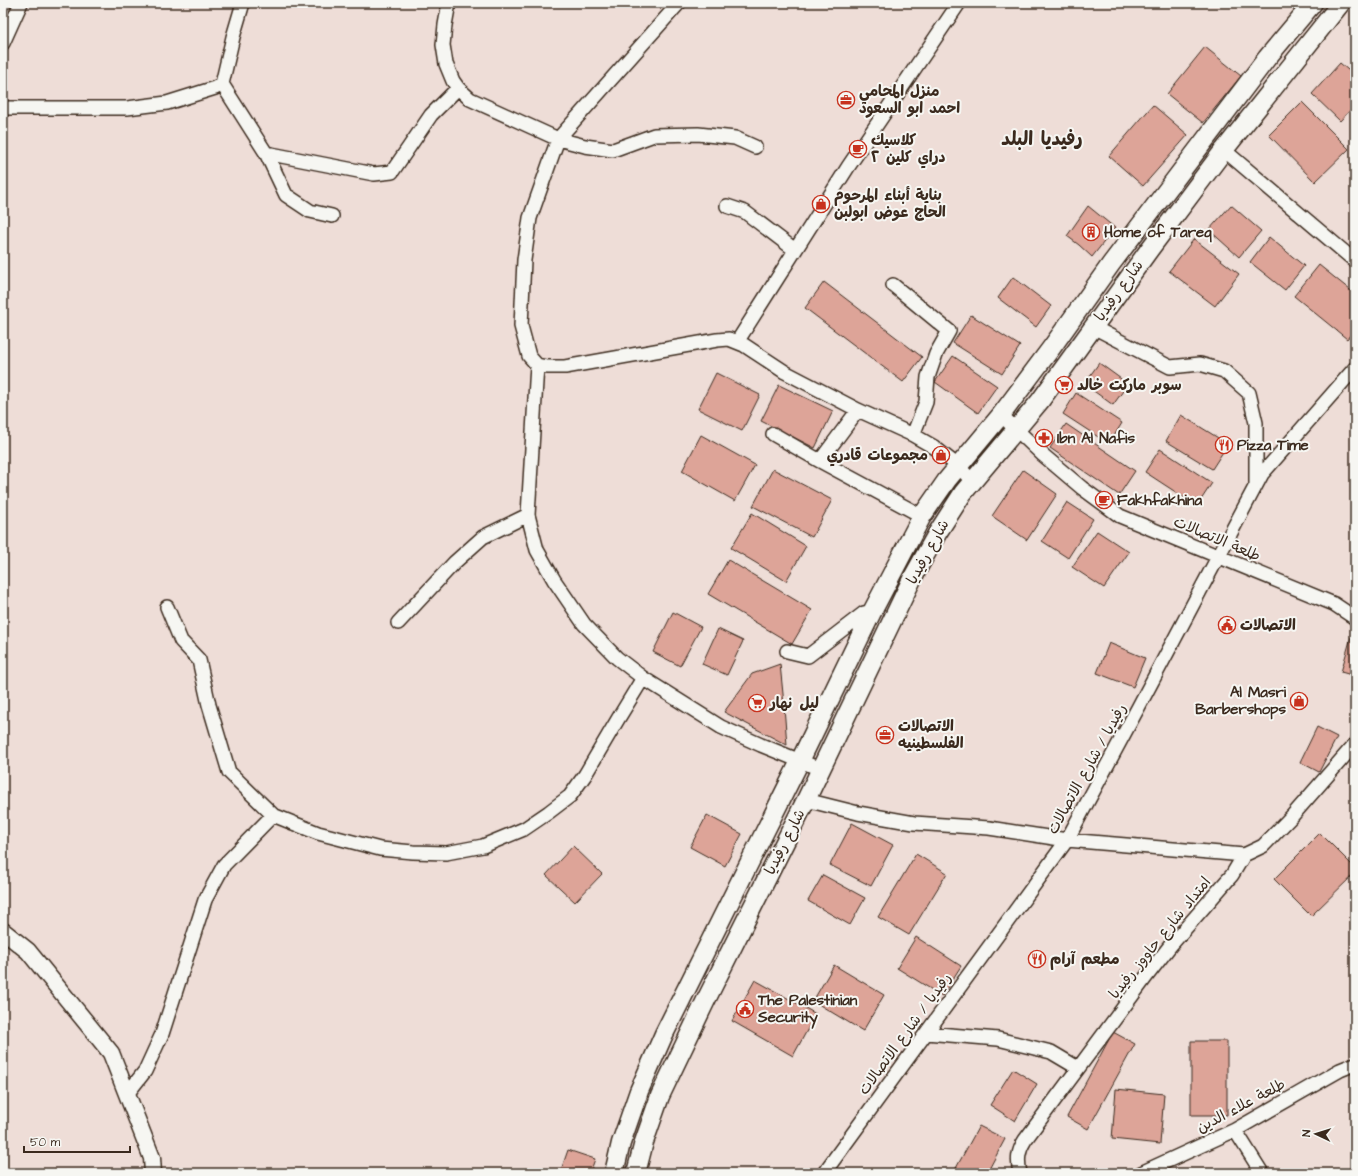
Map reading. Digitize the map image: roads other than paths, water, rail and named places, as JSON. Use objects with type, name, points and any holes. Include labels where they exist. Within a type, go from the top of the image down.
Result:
[{"type":"main road","name":"شارع رفيديا","points":[[614,1173],[621,1143],[638,1091],[664,1034],[800,761],[872,612],[922,516],[958,466],[1001,416],[1116,258],[1262,64],[1313,3]]},
{"type":"main road","name":"شارع رفيديا","points":[[636,1173],[644,1142],[660,1096],[706,1000],[806,800],[913,577],[938,532],[963,493],[1017,431],[1040,401],[1224,150],[1341,3]]},
{"type":"street","points":[[3,43],[21,3]]},
{"type":"street","points":[[243,3],[222,84],[266,153],[286,195],[310,212],[332,216]]},
{"type":"street","points":[[449,3],[443,45],[446,64],[458,88],[470,99],[558,139],[585,146],[614,150],[654,135],[698,134],[735,138],[755,147]]},
{"type":"street","points":[[679,3],[558,139],[530,218],[524,260],[521,326],[529,356],[537,365],[547,367],[565,367],[729,339],[737,342],[785,372],[858,410],[913,435],[934,447],[958,466],[973,482]]},
{"type":"street","points":[[737,342],[848,167],[959,3]]},
{"type":"street","points":[[3,108],[127,108],[167,103],[207,91],[222,84]]},
{"type":"street","points":[[266,153],[374,174],[392,172],[431,115],[458,88]]},
{"type":"street","points":[[1224,150],[1355,261]]},
{"type":"street","points":[[727,206],[745,212],[794,250]]},
{"type":"street","points":[[893,285],[949,331],[936,354],[928,377],[926,402],[913,435]]},
{"type":"street","points":[[1093,327],[1170,367],[1200,364],[1224,371],[1249,393],[1256,423],[1256,486]]},
{"type":"street","points":[[537,365],[528,515],[537,550],[554,580],[584,624],[617,658],[643,678],[722,727],[820,769]]},
{"type":"street","name":"رفيديا / شارع الاتصالات","points":[[824,1173],[1067,840],[1262,474],[1355,368]]},
{"type":"street","points":[[820,461],[858,410]]},
{"type":"street","name":"طلعة الاتصالات","points":[[1001,416],[1082,488],[1120,516],[1334,604],[1355,618]]},
{"type":"street","points":[[773,434],[922,516]]},
{"type":"street","points":[[398,623],[455,562],[483,537],[528,515]]},
{"type":"street","points":[[167,607],[182,642],[199,660],[209,705],[229,772],[273,815],[318,833],[380,849],[446,853],[483,846],[524,830],[570,796],[586,775],[643,678]]},
{"type":"street","points":[[787,652],[808,656],[864,613],[872,612]]},
{"type":"street","points":[[806,800],[858,813],[914,823],[989,828],[1067,840],[1244,854],[1263,846],[1293,815],[1355,744]]},
{"type":"street","points":[[127,1094],[145,1071],[162,1034],[205,900],[224,865],[273,815]]},
{"type":"street","name":"امتداد شارع حاووز رفيديا","points":[[1020,1173],[1018,1155],[1025,1140],[1170,946],[1232,875],[1244,854]]},
{"type":"street","points":[[3,931],[28,951],[111,1053],[152,1158],[153,1173]]},
{"type":"street","points":[[926,1033],[998,1039],[1051,1052],[1078,1068]]},
{"type":"street","name":"طلعة علاء الدين","points":[[1141,1173],[1235,1130],[1340,1070],[1355,1064]]},
{"type":"street","points":[[1235,1130],[1262,1173]]},
{"type":"place","name":"منزل المحامي احمد ابو السعود","points":[[846,100]]},
{"type":"place","name":"كلاسيك دراي كلين ٢","points":[[858,149]]},
{"type":"place","name":"بناية أبناء المرحوم الحاج عوض ابولبن","points":[[821,204]]},
{"type":"place","name":"Home of Tareq","points":[[1091,232]]},
{"type":"place","name":"سوبر مارکت خالد","points":[[1064,385]]},
{"type":"place","name":"Ibn Al Nafis","points":[[1044,438]]},
{"type":"place","name":"Pizza Time","points":[[1224,445]]},
{"type":"place","name":"مجموعات قادري","points":[[941,455]]},
{"type":"place","name":"Fakhfakhina","points":[[1104,500]]},
{"type":"place","name":"الاتصالات","points":[[1227,625]]},
{"type":"place","name":"Al Masri Barbershops","points":[[1299,701]]},
{"type":"place","name":"ليل نهار","points":[[757,703]]},
{"type":"place","name":"الاتصالات الفلسطينيه","points":[[885,735]]},
{"type":"place","name":"مطعم آرام","points":[[1037,959]]},
{"type":"place","name":"The Palestinian Security","points":[[745,1009]]},
{"type":"district","name":"رفيديا البلد","points":[[1042,139]]}]
